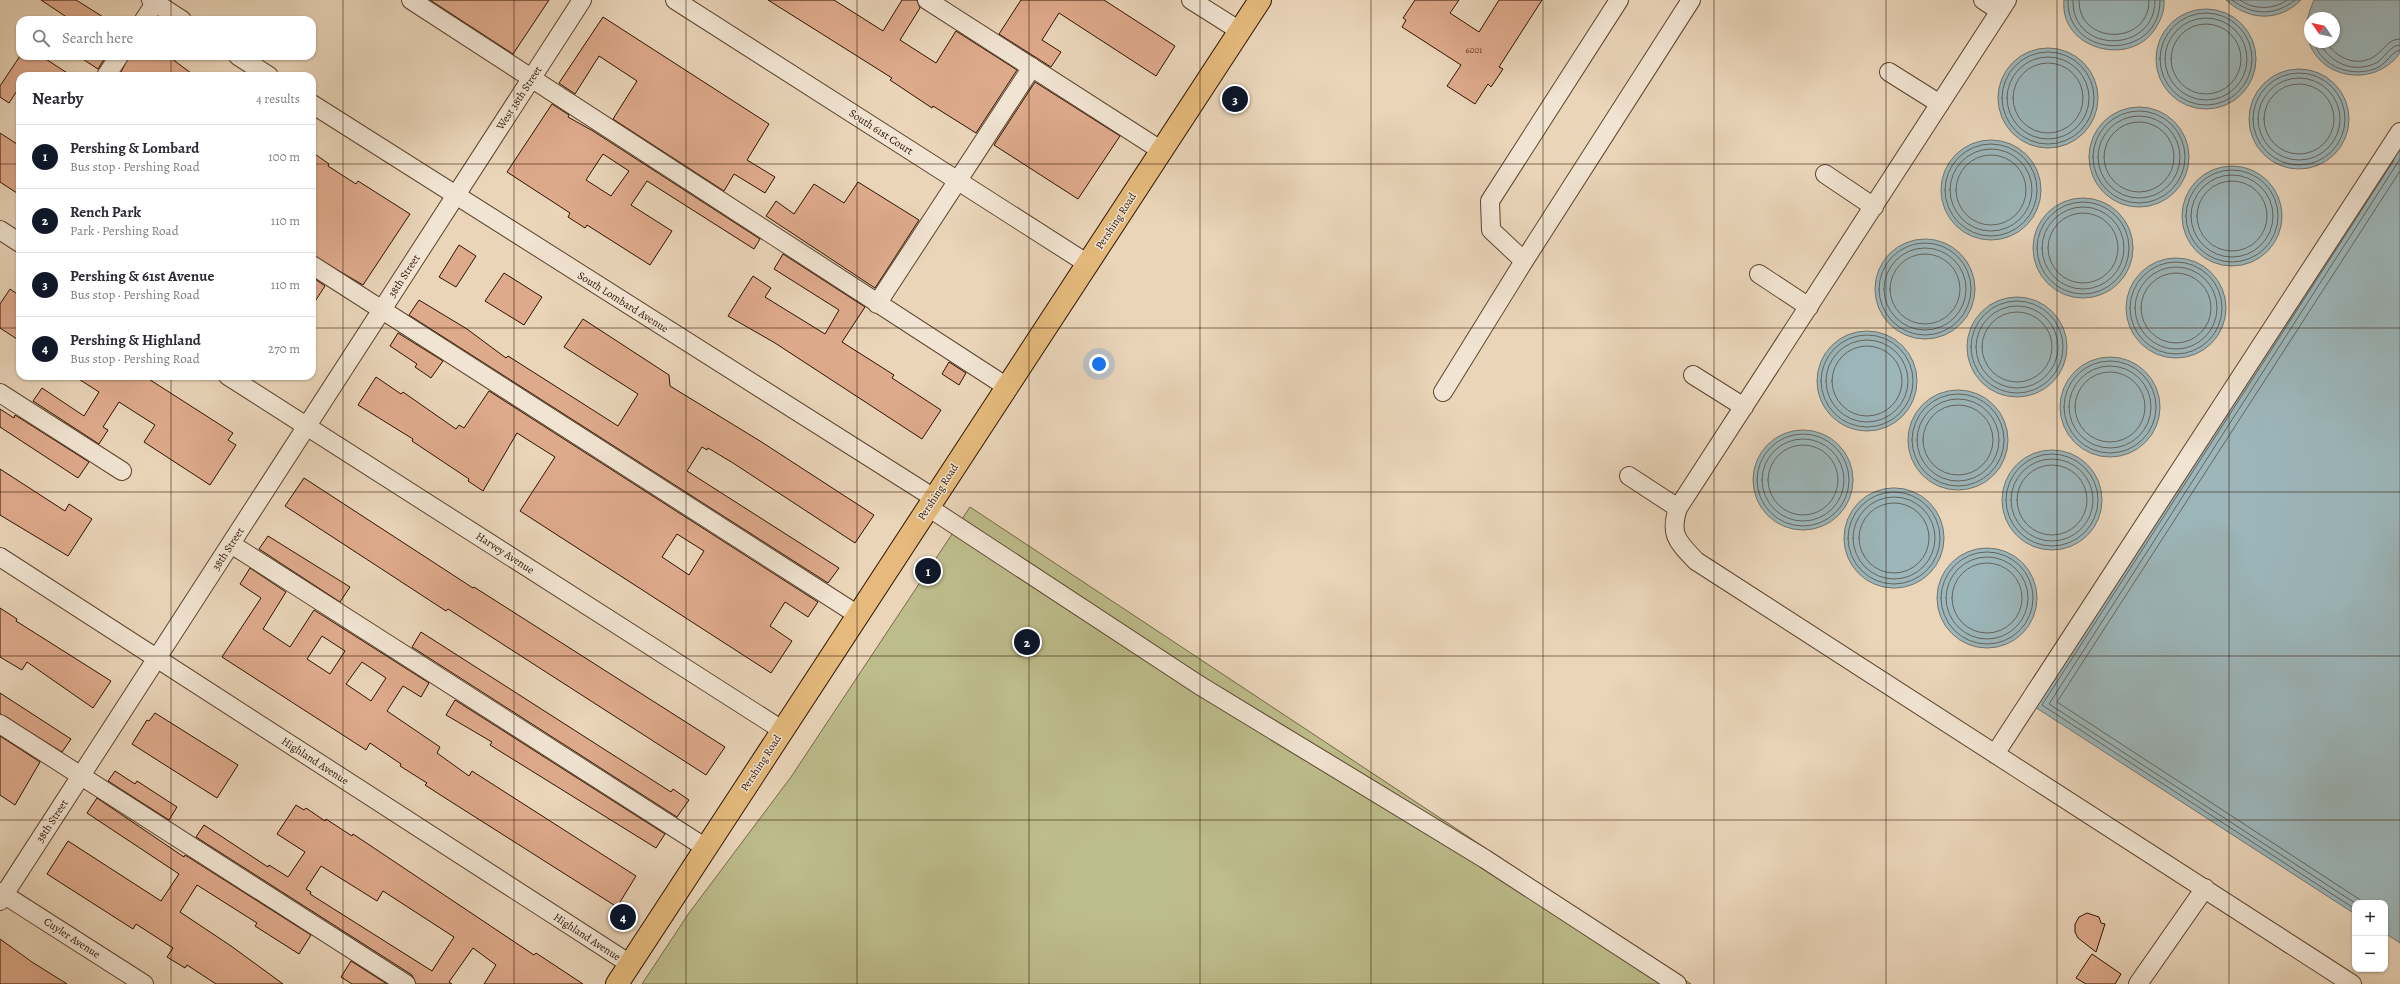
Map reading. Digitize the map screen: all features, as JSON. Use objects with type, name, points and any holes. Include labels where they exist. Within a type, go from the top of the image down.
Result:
[{"type":"main road","name":"Pershing Road","points":[[617,984],[1260,0]]},
{"type":"street","points":[[411,0],[1007,387]]},
{"type":"street","name":"West 38th Street","points":[[455,196],[582,0]]},
{"type":"street","name":"South 61st Court","points":[[675,0],[1088,264]]},
{"type":"street","points":[[927,0],[1162,150]]},
{"type":"street","points":[[1192,0],[1240,31]]},
{"type":"street","points":[[1524,261],[1491,230],[1490,201],[1619,0]]},
{"type":"street","points":[[1443,392],[1524,261],[1692,0]]},
{"type":"street","points":[[1983,0],[2003,6],[1678,508],[1674,521],[1676,541],[1696,561],[2352,984]]},
{"type":"street","points":[[146,16],[153,1],[176,16]]},
{"type":"street","points":[[109,72],[116,60]]},
{"type":"street","points":[[244,60],[263,72]]},
{"type":"street","points":[[877,304],[1032,67]]},
{"type":"street","points":[[1889,72],[1940,104]]},
{"type":"street","name":"South Lombard Avenue","points":[[316,107],[931,503],[1199,685],[1485,858],[1677,984]]},
{"type":"street","points":[[1995,754],[2400,132]]},
{"type":"street","points":[[1824,174],[1874,207]]},
{"type":"street","name":"38th Street","points":[[1,896],[81,776],[455,196]]},
{"type":"street","points":[[0,230],[16,240]]},
{"type":"street","points":[[316,268],[858,615]]},
{"type":"street","points":[[1759,274],[1809,307]]},
{"type":"street","points":[[1693,375],[1744,407]]},
{"type":"street","name":"Harvey Avenue","points":[[234,380],[782,730]]},
{"type":"street","points":[[0,393],[122,471]]},
{"type":"street","points":[[1629,476],[1678,508]]},
{"type":"street","points":[[231,544],[706,848]]},
{"type":"street","name":"Highland Avenue","points":[[0,558],[630,964]]},
{"type":"street","points":[[0,724],[406,984]]},
{"type":"street","points":[[2138,984],[2205,888]]},
{"type":"street","name":"Cuyler Avenue","points":[[1,896],[144,984]]},
{"type":"shaded area","points":[[970,507],[1691,984],[642,984],[689,913],[791,777]]},
{"type":"water","points":[[2064,0],[2164,0],[2164,4],[2159,22],[2144,41],[2130,48],[2114,50],[2098,48],[2084,41],[2073,31],[2065,17]]},
{"type":"water","points":[[2226,0],[2301,0],[2283,12],[2264,16],[2244,12]]},
{"type":"water","points":[[2314,0],[2400,0],[2400,52],[2388,65],[2376,72],[2362,75],[2349,75],[2336,71],[2325,64],[2316,55],[2312,48],[2340,48],[2340,12],[2310,12]]},
{"type":"water","points":[[2206,9],[2216,10],[2234,17],[2248,31],[2255,49],[2255,69],[2248,87],[2234,101],[2216,108],[2206,109],[2196,108],[2178,101],[2164,87],[2157,69],[2156,59],[2157,49],[2164,31],[2178,17],[2196,10]]},
{"type":"water","points":[[2048,48],[2058,49],[2076,56],[2090,70],[2097,88],[2097,108],[2090,126],[2076,140],[2058,147],[2048,148],[2038,147],[2020,140],[2006,126],[1999,108],[1998,98],[1999,88],[2006,70],[2020,56],[2038,49]]},
{"type":"water","points":[[2299,69],[2309,70],[2327,77],[2341,91],[2348,109],[2348,129],[2341,147],[2327,161],[2309,168],[2299,169],[2289,168],[2271,161],[2257,147],[2250,129],[2249,119],[2250,109],[2257,91],[2271,77],[2289,70]]},
{"type":"water","points":[[2139,107],[2149,108],[2167,115],[2181,129],[2188,147],[2188,167],[2181,185],[2167,199],[2149,206],[2139,207],[2129,206],[2111,199],[2097,185],[2090,167],[2089,157],[2090,147],[2097,129],[2111,115],[2129,108]]},
{"type":"water","points":[[1991,140],[2001,141],[2019,148],[2033,162],[2040,180],[2040,200],[2033,218],[2019,232],[2001,239],[1991,240],[1981,239],[1963,232],[1949,218],[1942,200],[1941,190],[1942,180],[1949,162],[1963,148],[1981,141]]},
{"type":"water","points":[[2400,143],[2400,943],[2388,935],[2388,900],[2352,900],[2352,912],[2035,707]]},
{"type":"water","points":[[2232,166],[2242,167],[2260,174],[2274,188],[2281,206],[2281,226],[2274,244],[2260,258],[2242,265],[2232,266],[2222,265],[2204,258],[2190,244],[2183,226],[2182,216],[2183,206],[2190,188],[2204,174],[2222,167]]},
{"type":"water","points":[[2083,198],[2093,199],[2111,206],[2125,220],[2132,238],[2132,258],[2125,276],[2111,290],[2093,297],[2083,298],[2073,297],[2055,290],[2041,276],[2034,258],[2033,248],[2034,238],[2041,220],[2055,206],[2073,199]]},
{"type":"water","points":[[1925,239],[1935,240],[1953,247],[1967,261],[1974,279],[1974,299],[1967,317],[1953,331],[1935,338],[1925,339],[1915,338],[1897,331],[1883,317],[1876,299],[1875,289],[1876,279],[1883,261],[1897,247],[1915,240]]},
{"type":"water","points":[[2176,258],[2186,259],[2204,266],[2218,280],[2225,298],[2225,318],[2218,336],[2204,350],[2186,357],[2176,358],[2166,357],[2148,350],[2134,336],[2127,318],[2126,308],[2127,298],[2134,280],[2148,266],[2166,259]]},
{"type":"water","points":[[2017,297],[2027,298],[2045,305],[2059,319],[2066,337],[2066,357],[2059,375],[2045,389],[2027,396],[2017,397],[2007,396],[1989,389],[1975,375],[1968,357],[1967,347],[1968,337],[1975,319],[1989,305],[2007,298]]},
{"type":"water","points":[[1867,331],[1877,332],[1895,339],[1909,353],[1916,371],[1916,391],[1909,409],[1895,423],[1877,430],[1867,431],[1857,430],[1839,423],[1825,409],[1818,391],[1817,381],[1818,371],[1825,353],[1839,339],[1857,332]]},
{"type":"water","points":[[2110,357],[2120,358],[2138,365],[2152,379],[2159,397],[2159,417],[2152,435],[2138,449],[2120,456],[2110,457],[2100,456],[2082,449],[2068,435],[2061,417],[2060,407],[2061,397],[2068,379],[2082,365],[2100,358]]},
{"type":"water","points":[[1958,390],[1968,391],[1986,398],[2000,412],[2007,430],[2007,450],[2000,468],[1986,482],[1968,489],[1958,490],[1948,489],[1930,482],[1916,468],[1909,450],[1908,440],[1909,430],[1916,412],[1930,398],[1948,391]]},
{"type":"water","points":[[1803,430],[1813,431],[1831,438],[1845,452],[1852,470],[1852,490],[1845,508],[1831,522],[1813,529],[1803,530],[1793,529],[1775,522],[1761,508],[1754,490],[1753,480],[1754,470],[1761,452],[1775,438],[1793,431]]},
{"type":"water","points":[[2052,450],[2062,451],[2080,458],[2094,472],[2101,490],[2101,510],[2094,528],[2080,542],[2062,549],[2052,550],[2042,549],[2024,542],[2010,528],[2003,510],[2002,500],[2003,490],[2010,472],[2024,458],[2042,451]]},
{"type":"water","points":[[1894,488],[1904,489],[1922,496],[1936,510],[1943,528],[1943,548],[1936,566],[1922,580],[1904,587],[1894,588],[1884,587],[1866,580],[1852,566],[1845,548],[1844,538],[1845,528],[1852,510],[1866,496],[1884,489]]},
{"type":"water","points":[[1987,548],[1997,549],[2015,556],[2029,570],[2036,588],[2036,608],[2029,626],[2015,640],[1997,647],[1987,648],[1977,647],[1959,640],[1945,626],[1938,608],[1937,598],[1938,588],[1945,570],[1959,556],[1977,549]]},
{"type":"building","points":[[41,0],[76,0],[102,16],[65,16]]},
{"type":"building","points":[[430,0],[549,0],[513,54]]},
{"type":"building","points":[[768,0],[834,0],[883,31],[902,0],[917,0],[920,8],[900,40],[936,63],[956,31],[1017,70],[976,133],[933,106],[932,108],[890,80],[892,78]]},
{"type":"building","points":[[1021,0],[1104,0],[1175,46],[1156,76],[1059,13],[1042,40],[1061,52],[1051,67],[999,34]]},
{"type":"building","points":[[1415,0],[1459,0],[1450,13],[1479,32],[1499,0],[1542,0],[1499,67],[1503,69],[1491,87],[1488,84],[1475,104],[1447,86],[1461,65],[1402,27],[1406,20],[1403,18]]},
{"type":"building","points":[[603,17],[769,124],[747,160],[775,177],[765,193],[734,174],[724,191],[613,119],[637,81],[599,56],[575,94],[559,83]]},
{"type":"building","points":[[17,60],[47,60],[66,72],[16,72],[16,92],[9,103],[0,97],[0,86]]},
{"type":"building","points":[[84,60],[104,60],[98,69]]},
{"type":"building","points":[[127,60],[173,60],[190,72],[121,72]]},
{"type":"building","points":[[1035,82],[1120,136],[1078,199],[994,145]]},
{"type":"building","points":[[552,104],[569,115],[568,117],[593,131],[760,239],[754,249],[647,181],[631,205],[672,231],[650,265],[587,225],[585,228],[568,217],[570,213],[507,172]],"holes":[[[603,154],[629,171],[611,196],[586,180]]]},
{"type":"building","points":[[0,133],[16,143],[16,192],[0,182]]},
{"type":"building","points":[[316,155],[329,164],[328,166],[356,184],[358,181],[410,214],[363,285],[316,257]]},
{"type":"building","points":[[858,182],[919,220],[875,288],[766,216],[776,201],[794,214],[814,184],[844,203]]},
{"type":"building","points":[[459,245],[476,256],[456,287],[439,277]]},
{"type":"building","points":[[783,254],[865,307],[842,342],[894,375],[892,378],[941,410],[922,439],[775,343],[728,316],[753,276],[771,288],[765,297],[825,334],[839,310],[774,269]]},
{"type":"building","points":[[504,273],[542,297],[524,325],[485,301]]},
{"type":"building","points":[[316,280],[325,286],[316,300]]},
{"type":"building","points":[[10,289],[16,293],[16,338],[0,328],[0,304]]},
{"type":"building","points":[[419,300],[467,329],[506,358],[508,356],[618,426],[638,394],[564,347],[583,319],[669,375],[670,386],[760,441],[874,515],[855,543],[733,463],[708,448],[707,450],[702,447],[687,471],[839,568],[828,583],[409,315]]},
{"type":"building","points":[[398,333],[443,361],[431,378],[415,367],[417,364],[390,346]]},
{"type":"building","points":[[949,362],[966,373],[959,385],[942,374]]},
{"type":"building","points":[[376,377],[401,394],[403,392],[456,429],[459,425],[464,428],[489,391],[818,602],[808,617],[785,602],[770,626],[792,641],[771,673],[520,511],[555,457],[517,433],[483,491],[468,481],[469,479],[412,441],[413,439],[358,405]],"holes":[[[677,534],[704,551],[689,575],[662,557]]]},
{"type":"building","points":[[80,380],[150,380],[233,433],[228,440],[236,445],[210,485],[144,442],[155,425],[119,402],[103,427],[108,430],[99,444],[33,401],[42,388],[84,416],[99,392]]},
{"type":"building","points":[[0,409],[14,418],[15,415],[89,462],[78,478],[0,427]]},
{"type":"building","points":[[0,469],[65,511],[69,504],[92,519],[68,556],[0,515]]},
{"type":"building","points":[[304,478],[473,588],[474,587],[725,747],[706,775],[448,609],[446,611],[285,506]]},
{"type":"building","points":[[268,536],[350,587],[340,602],[259,549]]},
{"type":"building","points":[[250,568],[286,592],[263,629],[290,647],[314,610],[429,683],[421,697],[403,686],[387,711],[440,747],[437,753],[469,776],[472,771],[636,876],[617,907],[425,785],[427,783],[400,766],[401,764],[370,743],[366,750],[222,657],[261,598],[240,584]],"holes":[[[322,636],[345,651],[330,674],[307,659]],[[362,662],[386,678],[371,701],[346,684]]]},
{"type":"building","points":[[0,608],[17,619],[16,621],[111,681],[93,708],[27,662],[22,670],[0,657]]},
{"type":"building","points":[[421,632],[671,792],[673,789],[689,800],[677,817],[412,647]]},
{"type":"building","points":[[0,693],[71,739],[62,752],[0,714]]},
{"type":"building","points":[[455,700],[665,834],[656,848],[490,745],[492,742],[446,715]]},
{"type":"building","points":[[155,713],[238,765],[217,798],[132,744],[147,720],[149,721]]},
{"type":"building","points":[[0,736],[40,762],[15,805],[0,795]]},
{"type":"building","points":[[115,771],[135,784],[137,781],[177,807],[169,820],[108,781]]},
{"type":"building","points":[[97,798],[184,857],[185,855],[311,935],[299,954],[255,926],[257,923],[197,885],[180,912],[231,946],[283,984],[216,984],[187,965],[185,968],[167,957],[173,948],[136,924],[133,929],[47,874],[68,841],[161,901],[179,874],[87,813]]},
{"type":"building","points":[[296,805],[304,810],[306,808],[325,821],[326,819],[352,836],[353,834],[534,955],[536,953],[583,984],[484,984],[496,965],[473,948],[449,982],[452,984],[416,984],[412,975],[196,837],[204,825],[268,867],[269,865],[288,877],[305,852],[277,834]],"holes":[[[321,866],[377,901],[383,891],[454,937],[432,971],[310,894],[311,892],[306,889]]]},
{"type":"building","points":[[2087,913],[2099,917],[2101,923],[2105,924],[2096,952],[2078,938],[2075,932],[2075,924],[2079,917]]},
{"type":"building","points":[[0,939],[32,962],[67,984],[0,984]]},
{"type":"building","points":[[2092,954],[2121,974],[2115,984],[2086,984],[2076,978]]},
{"type":"building","points":[[351,961],[387,984],[352,984],[341,977]]},
{"type":"place","name":"Pershing & 61st Avenue","points":[[1235,99]]},
{"type":"place","name":"Pershing & Lombard","points":[[928,571]]},
{"type":"place","name":"Rench Park","points":[[1027,642]]},
{"type":"place","name":"Pershing & Highland","points":[[623,917]]}]
